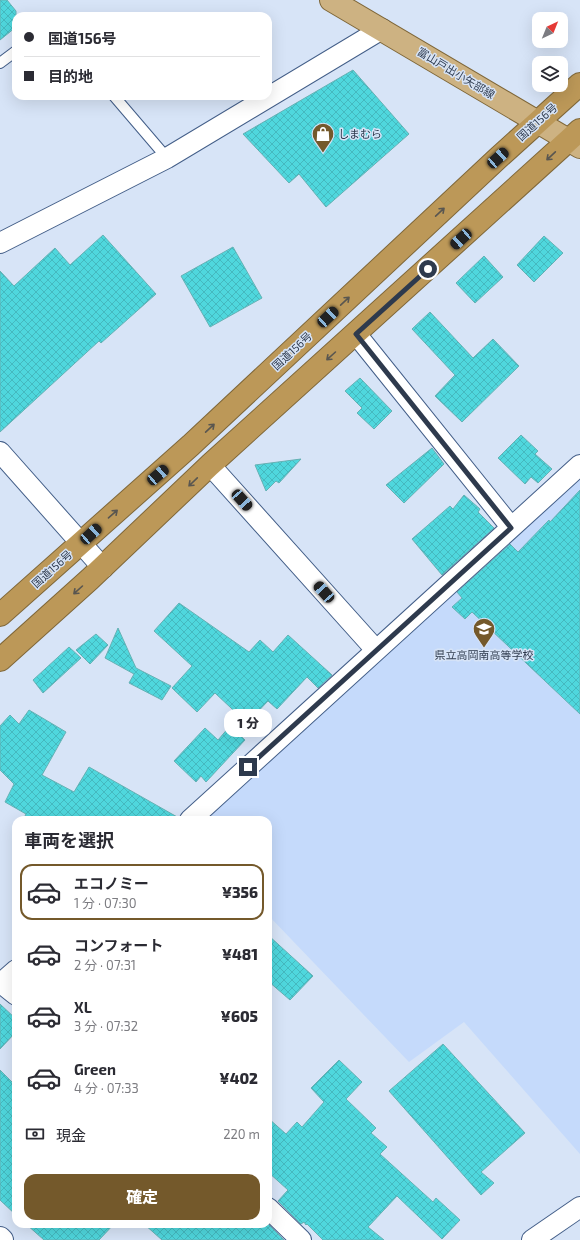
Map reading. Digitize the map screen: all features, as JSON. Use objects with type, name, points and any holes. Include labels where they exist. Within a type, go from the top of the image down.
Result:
[{"type":"highway","name":"国道156号","points":[[0,615],[191,445],[580,84]]},
{"type":"highway","points":[[0,660],[103,568],[210,465],[576,139]]},
{"type":"main road","name":"富山戸出小矢部線","points":[[331,0],[538,122],[576,139]]},
{"type":"street","points":[[272,95],[382,29]]},
{"type":"street","points":[[0,243],[167,158],[264,100]]},
{"type":"street","points":[[356,334],[511,528]]},
{"type":"street","points":[[0,452],[103,568]]},
{"type":"street","points":[[210,465],[376,650]]},
{"type":"street","points":[[194,816],[580,465]]},
{"type":"street","points":[[4,986],[12,975]]},
{"type":"street","points":[[546,1237],[580,1207]]},
{"type":"street","points":[[272,1212],[301,1240]]},
{"type":"lane","points":[[0,63],[12,53]]},
{"type":"lane","points":[[117,100],[167,158]]},
{"type":"shaded area","name":"県立高岡南高等学校","points":[[580,478],[580,1154],[464,1022],[409,1062],[272,919],[272,816],[201,816]]},
{"type":"building","points":[[0,0],[7,0],[16,12],[12,12],[12,30],[0,40]]},
{"type":"building","name":"しまむら","points":[[353,70],[409,134],[326,207],[299,174],[289,183],[243,134]]},
{"type":"building","points":[[103,235],[156,294],[101,343],[99,341],[0,432],[0,271],[14,286],[55,248],[70,265]]},
{"type":"building","points":[[544,236],[563,253],[534,282],[517,265]]},
{"type":"building","points":[[233,247],[262,298],[210,327],[181,276]]},
{"type":"building","points":[[484,256],[503,277],[475,303],[456,283]]},
{"type":"building","points":[[430,312],[473,358],[493,339],[519,366],[462,422],[435,396],[455,375],[412,329]]},
{"type":"building","points":[[360,378],[392,411],[374,429],[357,413],[362,408],[345,391]]},
{"type":"building","points":[[521,435],[538,451],[535,454],[552,469],[538,483],[531,477],[525,484],[498,458]]},
{"type":"building","points":[[432,448],[444,464],[404,503],[386,485]]},
{"type":"building","points":[[301,459],[279,483],[276,481],[266,491],[255,465]]},
{"type":"building","points":[[580,490],[580,714],[472,612],[465,619],[452,607],[462,598],[457,592],[510,544],[518,552],[549,520],[550,522]]},
{"type":"building","points":[[464,495],[480,509],[478,512],[494,528],[442,575],[412,539],[450,506],[453,509]]},
{"type":"building","points":[[179,603],[249,652],[260,640],[273,652],[288,635],[332,675],[318,688],[307,677],[277,709],[268,701],[247,723],[215,693],[197,712],[172,688],[192,666],[154,631]]},
{"type":"building","points":[[118,628],[136,668],[171,686],[162,700],[129,683],[134,674],[105,658]]},
{"type":"building","points":[[96,634],[108,645],[90,664],[76,650]]},
{"type":"building","points":[[69,647],[81,658],[43,693],[33,680]]},
{"type":"building","points":[[29,710],[66,732],[42,775],[74,792],[89,767],[175,816],[25,816],[26,814],[5,802],[14,784],[0,770],[0,726],[10,715],[19,724]]},
{"type":"building","points":[[230,726],[245,740],[206,782],[201,776],[196,782],[174,761],[205,728],[218,740]]},
{"type":"building","points":[[272,939],[313,976],[290,1000],[272,984]]},
{"type":"building","points":[[0,1004],[12,1015],[12,1036],[0,1049]]},
{"type":"building","points":[[443,1044],[525,1133],[481,1172],[494,1183],[481,1195],[389,1091]]},
{"type":"building","points":[[339,1060],[362,1082],[346,1099],[376,1128],[371,1133],[387,1147],[380,1154],[433,1202],[436,1198],[460,1220],[442,1239],[397,1196],[368,1227],[384,1240],[323,1240],[307,1224],[306,1225],[304,1222],[301,1224],[278,1201],[288,1190],[272,1176],[272,1122],[286,1134],[297,1122],[302,1127],[324,1102],[311,1088]]},
{"type":"building","points":[[0,1070],[12,1082],[12,1211],[0,1200]]},
{"type":"building","points":[[30,1228],[110,1228],[99,1240],[44,1240]]},
{"type":"building","points":[[148,1228],[272,1228],[284,1240],[162,1240]]},
{"type":"place","name":"しまむら","points":[[323,154]]},
{"type":"place","name":"県立高岡南高等学校","points":[[484,648]]},
{"type":"route","points":[[248,767],[511,528],[356,334],[428,269]]}]
